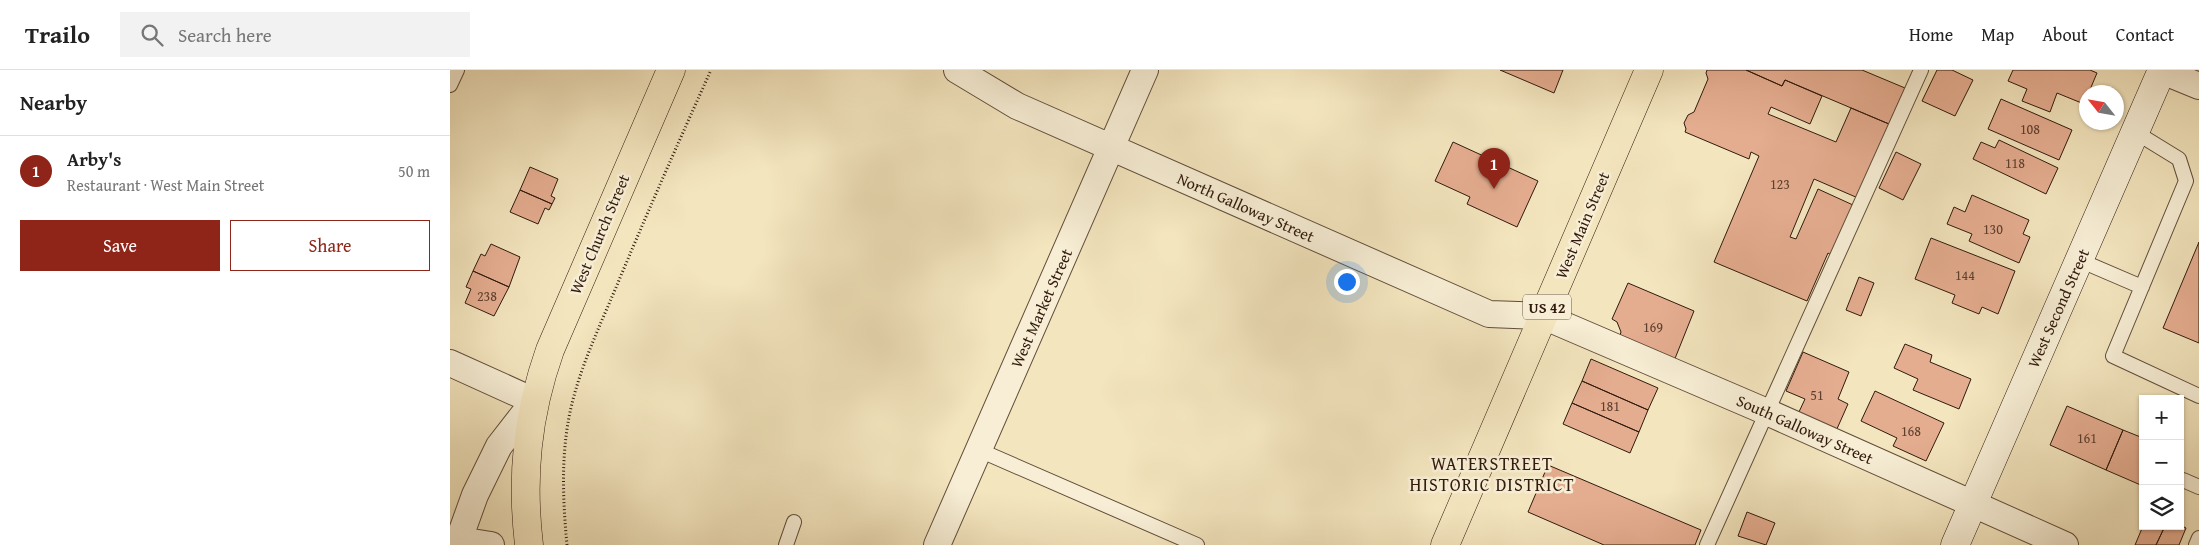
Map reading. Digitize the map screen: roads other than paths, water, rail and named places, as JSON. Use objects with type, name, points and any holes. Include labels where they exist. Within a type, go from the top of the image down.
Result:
[{"type":"main road","name":"West Church Street","points":[[530,545],[526,512],[525,474],[528,433],[534,401],[550,350],[671,70]]},
{"type":"main road","name":"West Main Street","points":[[1445,545],[1649,70]]},
{"type":"main road","name":"West Second Street","points":[[1955,545],[2161,70]]},
{"type":"street","name":"North Galloway Street","points":[[957,70],[1016,106],[1490,314],[1543,316]]},
{"type":"street","name":"West Market Street","points":[[937,545],[1145,70]]},
{"type":"street","points":[[2161,70],[2199,86]]},
{"type":"street","name":"South Galloway Street","points":[[1543,316],[1767,412],[2065,545]]},
{"type":"street","points":[[450,364],[534,401]]},
{"type":"street","name":"West Church Street","points":[[491,545],[458,543],[475,495],[499,446],[534,401]]},
{"type":"lane","points":[[450,85],[456,70]]},
{"type":"lane","points":[[1707,545],[1921,70]]},
{"type":"lane","points":[[2135,132],[2179,159],[2186,181],[2113,356],[2199,396]]},
{"type":"lane","points":[[2080,260],[2142,287]]},
{"type":"lane","points":[[979,450],[1197,545]]},
{"type":"lane","points":[[2184,481],[2199,487]]},
{"type":"lane","points":[[786,545],[794,522]]},
{"type":"lane","points":[[2196,545],[2199,538]]},
{"type":"place","name":"Arby's","points":[[1494,189]]},
{"type":"district","name":"WATERSTREET HISTORIC DISTRICT","points":[[1492,473]]}]
